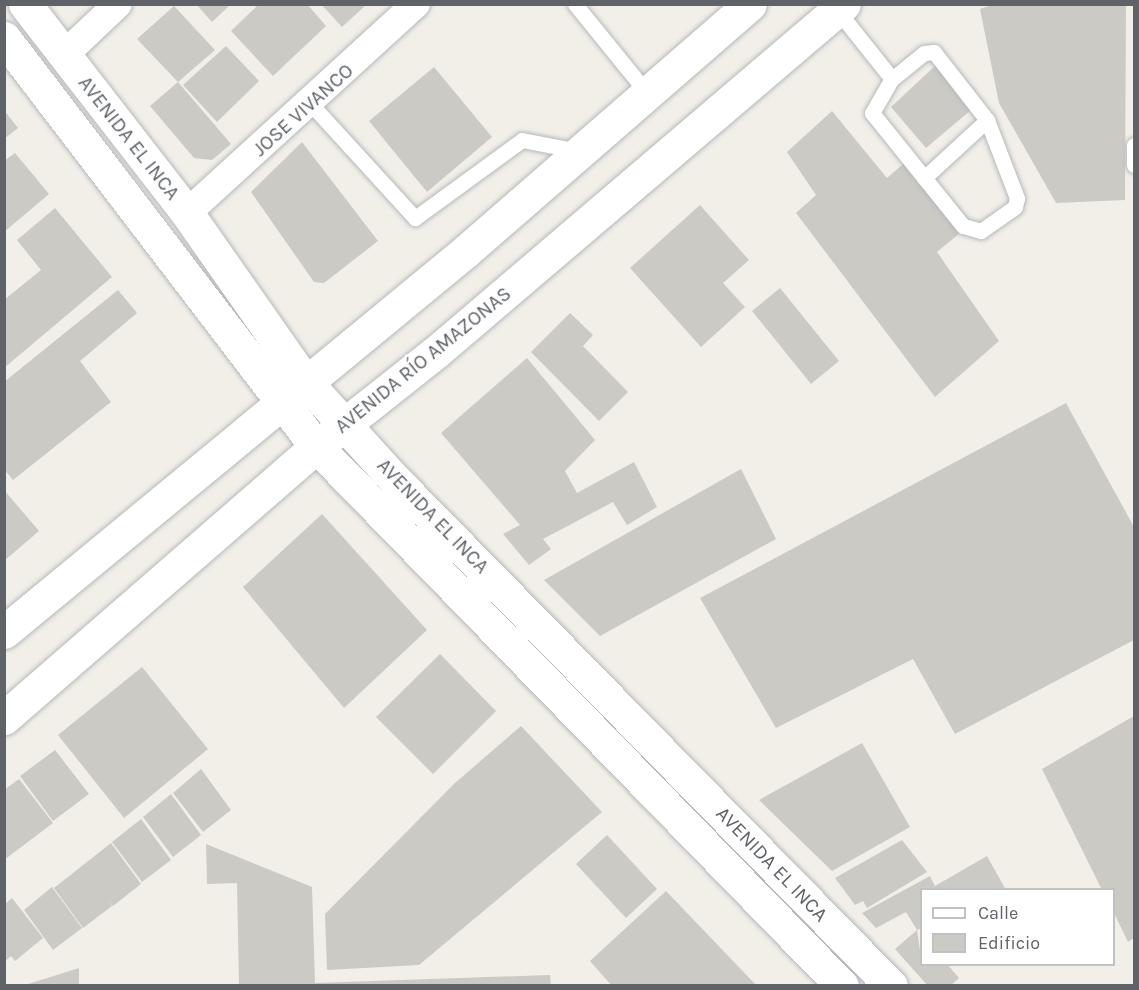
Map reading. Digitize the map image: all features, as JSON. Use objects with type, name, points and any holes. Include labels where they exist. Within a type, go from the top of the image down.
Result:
[{"type":"main road","name":"AVENIDA EL INCA","points":[[25,4],[187,213],[304,380],[347,424],[396,481],[891,986]]},
{"type":"main road","points":[[4,632],[280,405],[304,380],[583,152],[750,4]]},
{"type":"main road","name":"AVENIDA RÍO AMAZONAS","points":[[4,718],[316,447],[347,424],[841,7]]},
{"type":"main road","name":"AVENIDA EL INCA","points":[[4,38],[280,405],[316,447],[842,986]]},
{"type":"street","points":[[64,55],[118,4]]},
{"type":"street","name":"JOSE VIVANCO","points":[[187,213],[417,4]]},
{"type":"lane","points":[[575,4],[648,94]]},
{"type":"lane","points":[[841,7],[892,79]]},
{"type":"lane","points":[[934,52],[987,120],[1015,189],[1015,207],[981,231],[971,232],[872,113],[892,79],[924,53],[934,52]]},
{"type":"lane","points":[[310,103],[415,218],[522,140],[583,152]]},
{"type":"lane","points":[[924,178],[987,120]]},
{"type":"lane","points":[[1134,145],[1134,165]]},
{"type":"building","points":[[196,4],[231,4],[212,22]]},
{"type":"building","points":[[259,4],[307,4],[326,26],[273,76],[231,31]]},
{"type":"building","points":[[321,4],[367,4],[342,27]]},
{"type":"building","points":[[994,4],[1126,4],[1125,200],[1056,203],[999,103],[980,9]]},
{"type":"building","points":[[174,6],[215,50],[178,82],[137,39]]},
{"type":"building","points":[[226,46],[259,81],[217,122],[183,85]]},
{"type":"building","points":[[936,65],[971,110],[926,148],[891,107]]},
{"type":"building","points":[[434,67],[492,137],[427,192],[369,121]]},
{"type":"building","points":[[178,82],[231,144],[212,160],[194,158],[150,106]]},
{"type":"building","points":[[4,110],[18,128],[4,139]]},
{"type":"building","points":[[832,111],[887,178],[903,164],[960,233],[937,252],[999,341],[935,397],[796,213],[816,195],[787,152]]},
{"type":"building","points":[[302,142],[378,241],[324,283],[314,282],[251,192]]},
{"type":"building","points":[[15,153],[49,194],[4,232],[4,161]]},
{"type":"building","points":[[700,205],[749,260],[723,283],[745,307],[701,347],[630,268]]},
{"type":"building","points":[[55,208],[112,277],[4,368],[4,300],[41,270],[17,240]]},
{"type":"building","points":[[780,288],[839,361],[811,384],[752,311]]},
{"type":"building","points":[[118,290],[137,313],[80,361],[111,402],[13,480],[4,469],[4,382]]},
{"type":"building","points":[[570,313],[593,335],[583,346],[628,392],[599,421],[531,352]]},
{"type":"building","points":[[527,358],[595,440],[565,471],[577,493],[634,462],[657,507],[627,525],[613,502],[543,539],[551,549],[529,565],[503,534],[520,525],[441,433]]},
{"type":"building","points":[[1066,403],[1134,527],[1134,640],[955,734],[913,659],[776,728],[700,598]]},
{"type":"building","points":[[741,469],[776,539],[600,636],[544,580]]},
{"type":"building","points":[[4,490],[39,531],[4,561]]},
{"type":"building","points":[[322,514],[427,630],[344,708],[243,587]]},
{"type":"building","points":[[440,654],[496,711],[433,774],[376,717]]},
{"type":"building","points":[[142,667],[208,749],[124,818],[58,735]]},
{"type":"building","points":[[1134,716],[1134,938],[1128,942],[1115,915],[1115,888],[1101,888],[1042,769]]},
{"type":"building","points":[[521,726],[602,812],[419,965],[327,970],[325,914],[455,783]]},
{"type":"building","points":[[862,743],[910,827],[832,871],[759,800]]},
{"type":"building","points":[[55,750],[89,794],[53,821],[20,776]]},
{"type":"building","points":[[201,769],[231,810],[203,832],[173,793]]},
{"type":"building","points":[[19,779],[53,823],[4,860],[4,790]]},
{"type":"building","points":[[171,794],[201,835],[173,857],[143,817]]},
{"type":"building","points":[[141,819],[171,860],[142,882],[112,842]]},
{"type":"building","points":[[607,835],[657,889],[626,918],[576,864]]},
{"type":"building","points":[[902,840],[927,872],[867,908],[863,901],[855,905],[835,878]]},
{"type":"building","points":[[111,843],[141,884],[113,906],[108,901],[112,906],[83,928],[54,888]]},
{"type":"building","points":[[206,844],[312,887],[315,983],[550,975],[551,986],[239,986],[237,883],[207,884]]},
{"type":"building","points":[[987,856],[1005,888],[920,888],[920,929],[917,930],[906,912],[876,928],[862,913],[930,876],[935,886]]},
{"type":"building","points":[[52,887],[82,928],[53,950],[24,910]]},
{"type":"building","points":[[666,891],[757,986],[612,986],[590,961]]},
{"type":"building","points":[[12,898],[43,938],[15,961],[11,956],[4,962],[4,905]]},
{"type":"building","points":[[917,930],[920,966],[949,966],[959,978],[950,986],[928,986],[895,949]]},
{"type":"building","points":[[79,968],[79,986],[25,986],[25,985]]}]
